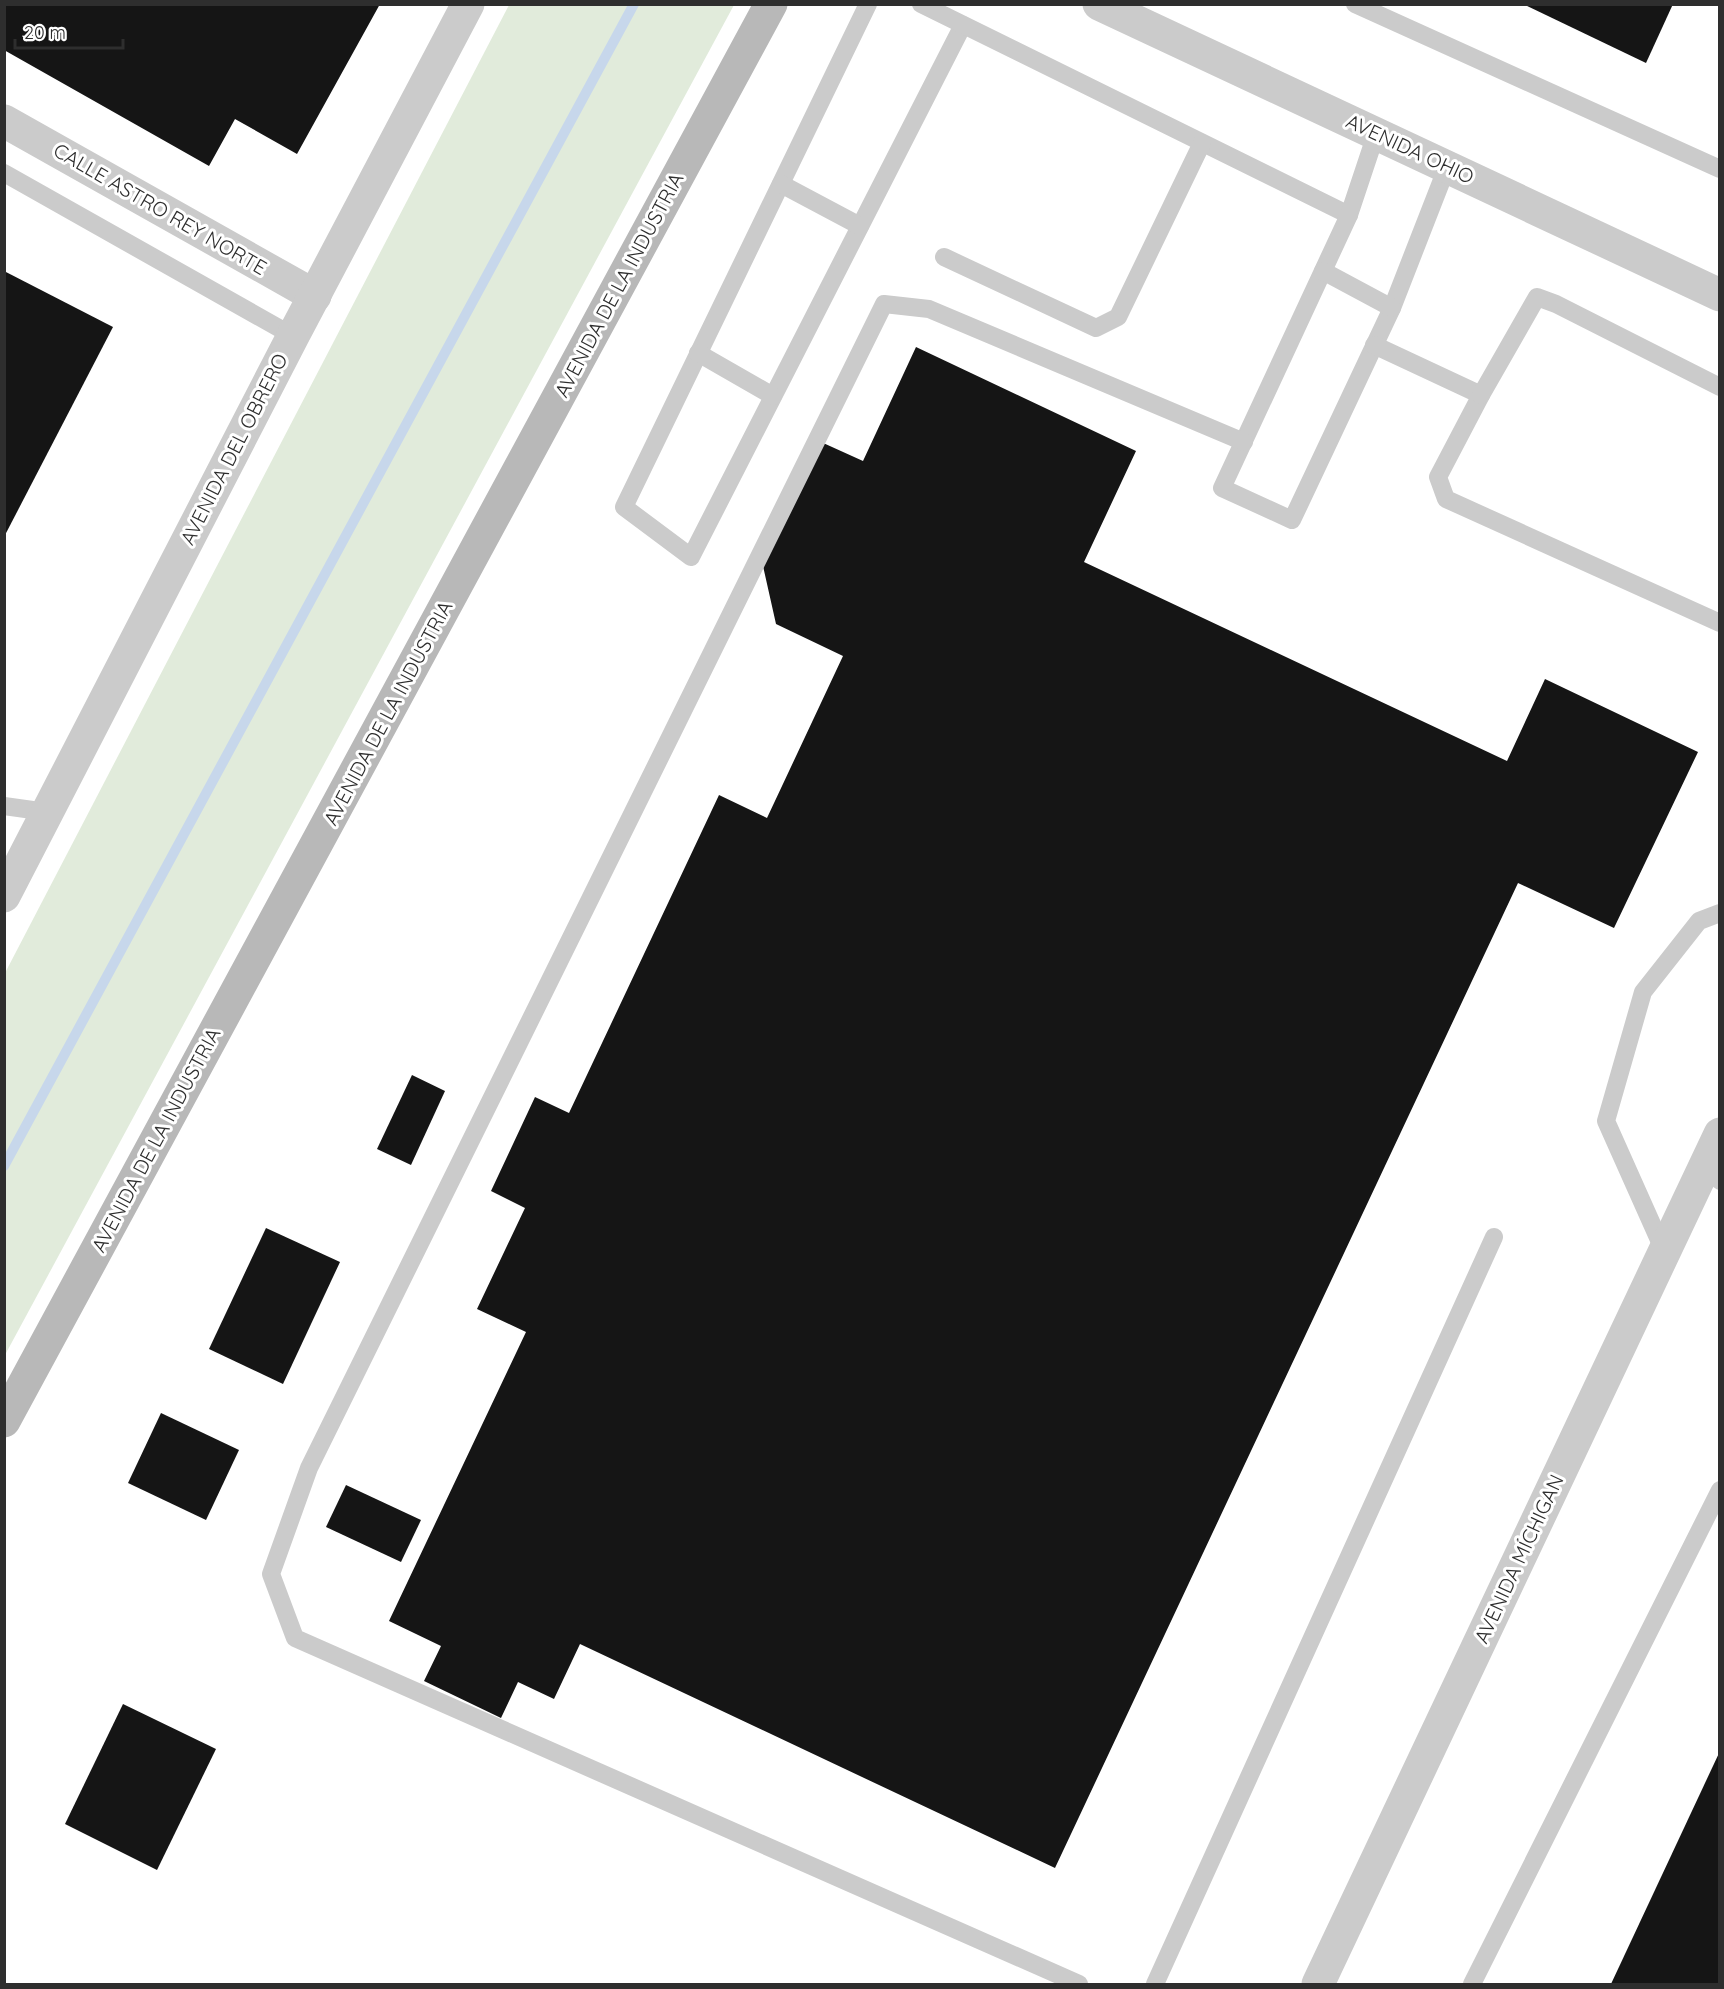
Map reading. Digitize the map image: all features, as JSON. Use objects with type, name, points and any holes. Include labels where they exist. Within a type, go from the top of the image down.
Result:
[{"type":"street","name":"AVENIDA DEL OBRERO","points":[[4,896],[293,336],[468,4]]},
{"type":"street","name":"AVENIDA DE LA INDUSTRIA","points":[[4,1421],[771,4]]},
{"type":"street","name":"AVENIDA OHIO","points":[[1099,4],[1719,295]]},
{"type":"street","name":"CALLE ASTRO REY NORTE","points":[[4,120],[315,297]]},
{"type":"street","name":"AVENIDA MÍCHIGAN","points":[[1318,1984],[1664,1251],[1716,1157]]},
{"type":"lane","points":[[868,4],[624,507],[691,557],[963,25]]},
{"type":"lane","points":[[921,4],[1349,215]]},
{"type":"lane","points":[[1355,4],[1719,169]]},
{"type":"lane","points":[[1376,134],[1349,215],[1222,488],[1292,520],[1392,308],[1447,167]]},
{"type":"lane","points":[[944,257],[1096,328],[1118,317],[1202,143]]},
{"type":"lane","points":[[4,173],[293,336]]},
{"type":"lane","points":[[781,184],[860,226]]},
{"type":"lane","points":[[1323,271],[1392,308]]},
{"type":"lane","points":[[1719,387],[1556,304],[1537,297],[1481,395],[1438,477],[1446,499],[1719,623]]},
{"type":"lane","points":[[1079,1984],[295,1638],[271,1574],[309,1468],[884,304],[929,309],[1244,442]]},
{"type":"lane","points":[[1374,345],[1481,395]]},
{"type":"lane","points":[[698,353],[773,396]]},
{"type":"lane","points":[[4,806],[48,812]]},
{"type":"lane","points":[[1664,1251],[1606,1121],[1643,992],[1699,921],[1719,913]]},
{"type":"lane","points":[[1155,1984],[1494,1237]]},
{"type":"lane","points":[[1472,1984],[1719,1490]]},
{"type":"green space","points":[[509,5],[734,5],[5,1355],[5,973]]},
{"type":"building","points":[[4,4],[380,4],[297,154],[235,119],[209,166],[4,50]]},
{"type":"building","points":[[1523,4],[1673,4],[1646,63]]},
{"type":"building","points":[[4,271],[113,327],[4,537]]},
{"type":"building","points":[[916,347],[1136,451],[1084,562],[1507,761],[1545,679],[1698,752],[1614,928],[1518,883],[1055,1868],[580,1644],[554,1699],[518,1682],[501,1718],[424,1681],[441,1646],[389,1621],[526,1332],[477,1309],[525,1208],[491,1191],[535,1097],[569,1113],[719,795],[767,818],[843,656],[776,624],[763,566],[821,442],[863,461]]},
{"type":"building","points":[[412,1075],[445,1091],[411,1165],[377,1149]]},
{"type":"building","points":[[266,1228],[340,1262],[283,1384],[209,1349]]},
{"type":"building","points":[[161,1413],[239,1450],[206,1520],[128,1483]]},
{"type":"building","points":[[346,1485],[421,1520],[401,1562],[326,1527]]},
{"type":"building","points":[[123,1704],[216,1749],[157,1870],[65,1824]]},
{"type":"building","points":[[1720,1751],[1720,1984],[1611,1984]]},
{"type":"waterway","points":[[4,1166],[634,4]]}]
